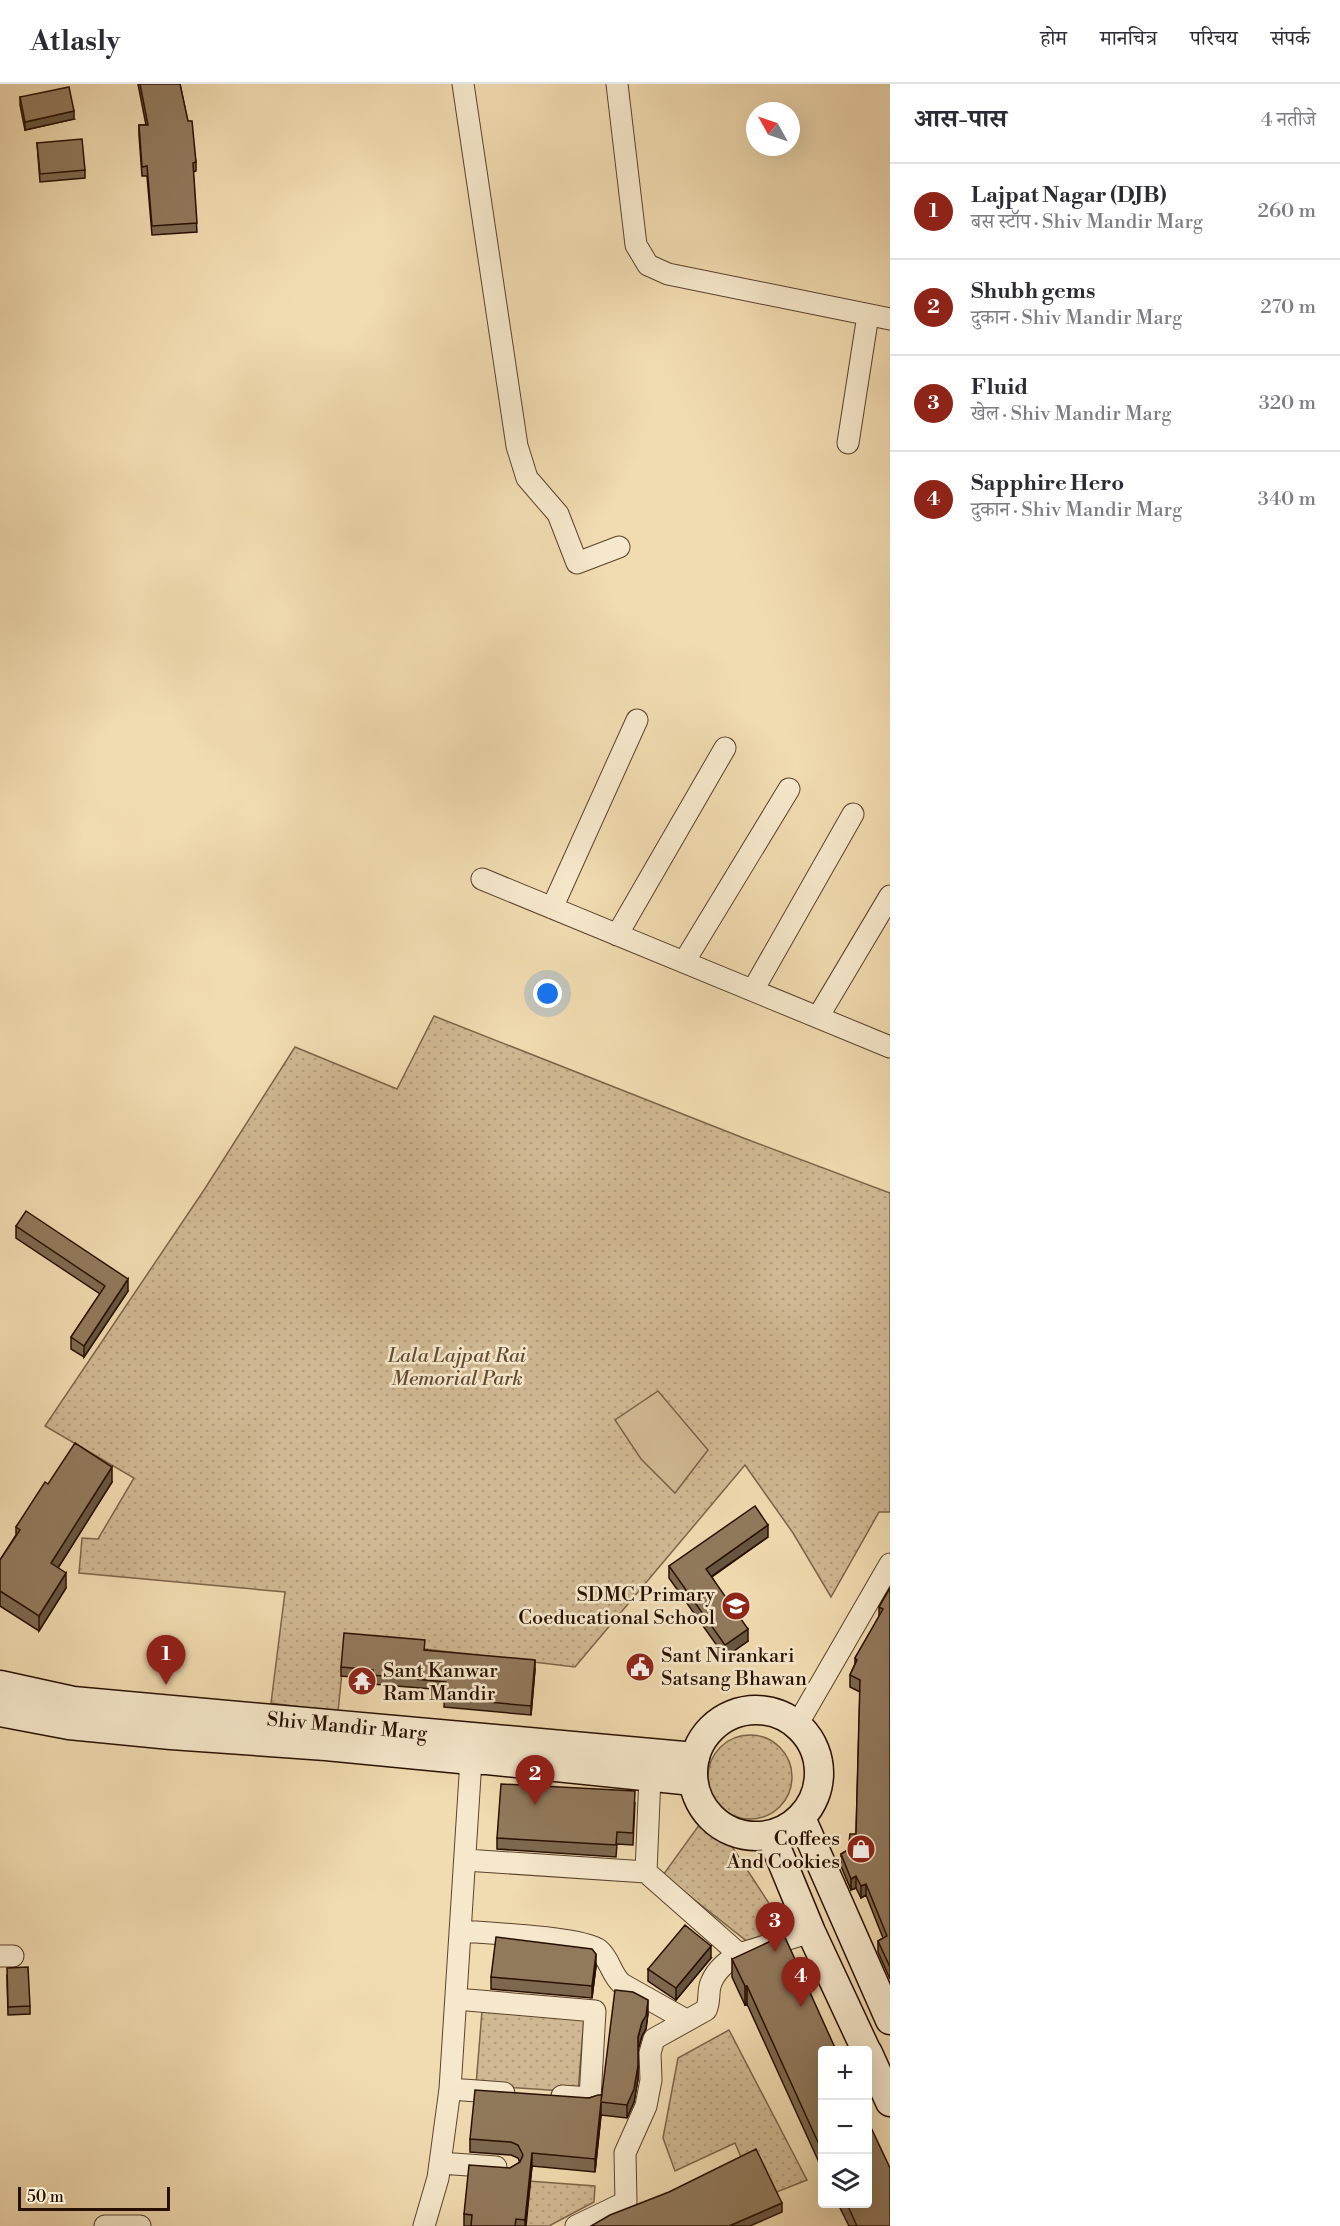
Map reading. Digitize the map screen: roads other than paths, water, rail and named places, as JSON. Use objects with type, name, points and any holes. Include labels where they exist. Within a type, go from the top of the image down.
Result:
[{"type":"street","points":[[463,84],[517,446],[527,478],[558,514],[577,563],[619,547]]},
{"type":"street","points":[[617,84],[636,245],[648,265],[668,274],[890,320]]},
{"type":"street","points":[[848,443],[868,315]]},
{"type":"street","points":[[552,908],[638,720]]},
{"type":"street","points":[[617,935],[725,748]]},
{"type":"street","points":[[684,962],[789,789]]},
{"type":"street","points":[[753,990],[853,814]]},
{"type":"street","points":[[482,879],[889,1045]]},
{"type":"street","points":[[818,1017],[890,896]]},
{"type":"street","points":[[797,1725],[890,1564]]},
{"type":"street","name":"Shiv Mandir Marg","points":[[0,1685],[73,1701],[694,1769]]},
{"type":"street","points":[[749,1710],[770,1711],[786,1717],[797,1725],[815,1749],[820,1773],[815,1798],[801,1818],[791,1826],[771,1835],[759,1836],[738,1834],[718,1824],[704,1808],[694,1769],[704,1738],[711,1729],[719,1722],[749,1710]]},
{"type":"street","name":"Shiv Mandir Marg","points":[[0,1712],[69,1725],[137,1732],[488,1760],[650,1776],[694,1769]]},
{"type":"street","points":[[424,2226],[431,2206],[440,2163],[450,2089],[471,1760]]},
{"type":"street","points":[[646,1872],[650,1776]]},
{"type":"street","points":[[801,1818],[890,2020]]},
{"type":"street","points":[[771,1835],[811,1932],[864,2046]]},
{"type":"street","points":[[465,1860],[646,1872],[739,1954]]},
{"type":"street","points":[[460,1931],[576,1942],[597,1949],[605,1956],[615,1978],[622,1984],[686,2020]]},
{"type":"street","points":[[576,2226],[627,2202],[625,2153],[645,2106],[651,2080],[650,2053],[654,2039],[706,2010],[710,1986],[715,1975],[730,1959],[739,1954],[811,1932]]},
{"type":"street","points":[[456,1999],[595,2011],[590,2098],[544,2095]]},
{"type":"street","points":[[872,2063],[890,2102]]},
{"type":"street","points":[[450,2089],[520,2094]]},
{"type":"street","points":[[440,2163],[510,2168]]},
{"type":"street","points":[[105,2226],[140,2226]]},
{"type":"place","name":"SDMC Primary Coeducational School","points":[[736,1606]]},
{"type":"place","name":"Sant Nirankari Satsang Bhawan","points":[[640,1667]]},
{"type":"place","name":"Sant Kanwar Ram Mandir","points":[[362,1681]]},
{"type":"place","name":"Lajpat Nagar (DJB)","points":[[166,1685]]},
{"type":"place","name":"Shubh gems","points":[[535,1805]]},
{"type":"place","name":"Coffees And Cookies","points":[[861,1849]]},
{"type":"place","name":"Fluid","points":[[775,1952]]},
{"type":"place","name":"Sapphire Hero","points":[[801,2007]]},
{"type":"park label","name":"Lala Lajpat Rai Memorial Park","points":[[457,1366]]}]
